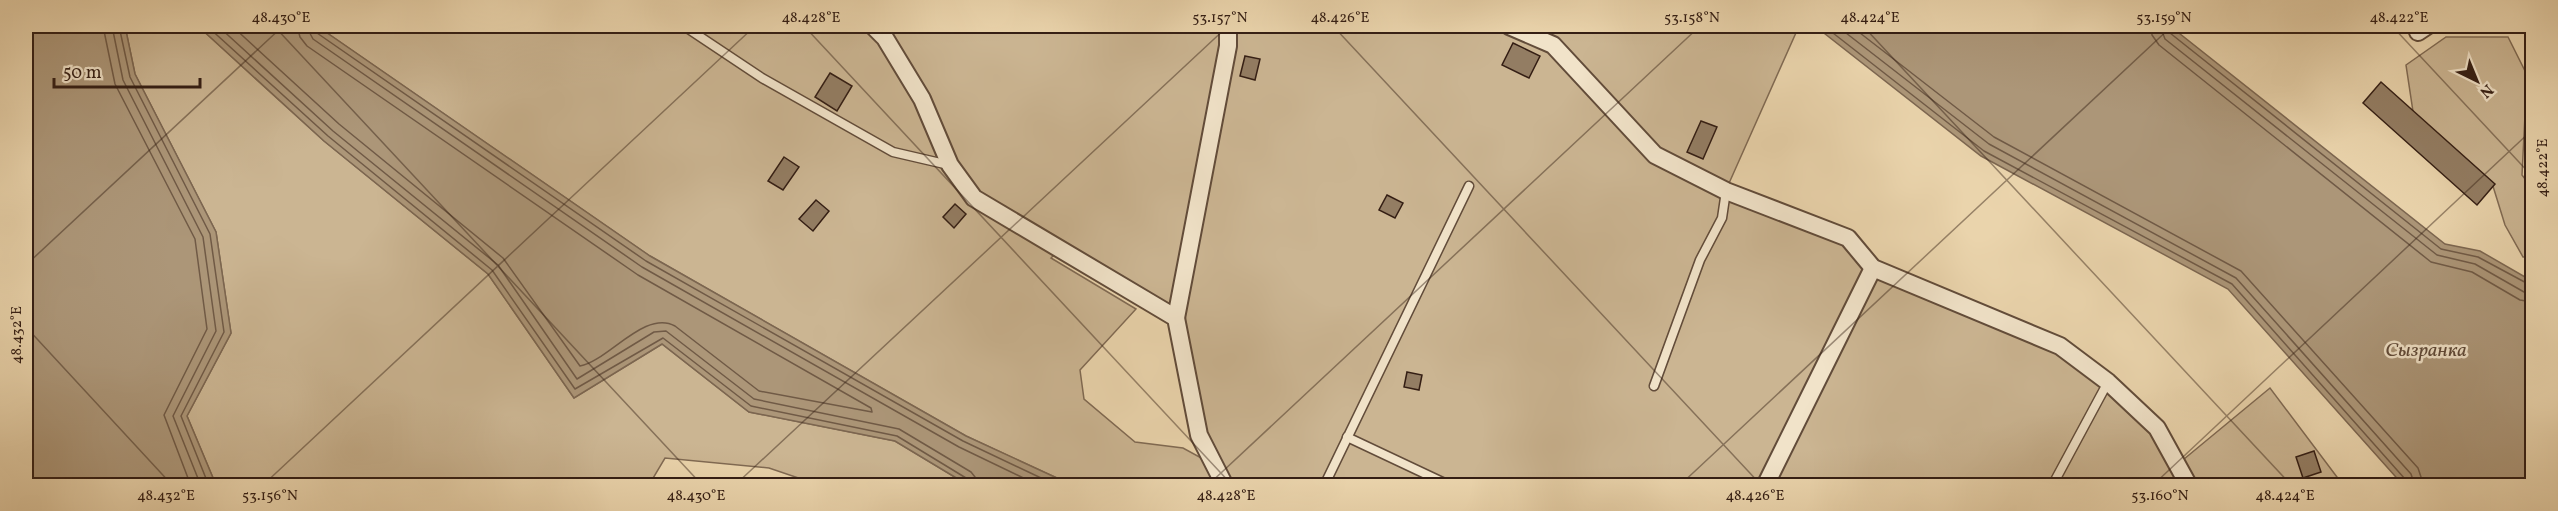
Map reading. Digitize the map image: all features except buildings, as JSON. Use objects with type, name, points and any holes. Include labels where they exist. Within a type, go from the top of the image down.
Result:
[{"type":"street","points":[[873,26],[885,38],[922,99],[950,165],[974,198],[1176,318]]},
{"type":"street","points":[[1225,486],[1199,435],[1176,318],[1224,68],[1228,26]]},
{"type":"street","points":[[1509,26],[1553,45],[1655,155],[1726,191],[1848,238],[1873,268],[2060,346],[2108,382],[2157,428],[2189,486]]},
{"type":"street","points":[[1765,486],[1873,268]]},
{"type":"lane","points":[[684,26],[762,78],[893,152],[950,165]]},
{"type":"lane","points":[[1324,486],[1469,186]]},
{"type":"lane","points":[[1654,386],[1700,260],[1722,218],[1726,191]]},
{"type":"lane","points":[[2052,486],[2108,382]]},
{"type":"lane","points":[[1347,437],[1451,486]]},
{"type":"shaded area","points":[[125,26],[198,26],[324,141],[488,274],[574,398],[662,344],[749,412],[895,441],[968,485],[819,485],[769,468],[665,458],[649,485],[216,485],[187,416],[231,333],[216,232],[135,74]]},
{"type":"shaded area","points":[[317,26],[1799,26],[1726,190],[1848,238],[1873,268],[2060,346],[2108,382],[2178,464],[2270,388],[2343,485],[1072,485],[966,436],[650,256]],"holes":[[[1060,249],[1176,318],[1214,465],[1183,448],[1135,442],[1084,399],[1080,370],[1136,309],[1051,258]]]},
{"type":"shaded area","points":[[2446,37],[2508,37],[2527,75],[2522,175],[2532,188],[2532,257],[2523,257],[2505,225],[2492,183],[2414,118],[2406,65]]},
{"type":"water","points":[[26,26],[125,26],[135,74],[216,232],[231,333],[187,416],[216,485],[26,485]]},
{"type":"water","points":[[198,26],[317,26],[650,256],[966,436],[1072,485],[968,485],[895,441],[749,412],[662,344],[574,398],[488,274],[324,141]]},
{"type":"water","name":"Сызранка","points":[[1815,26],[2170,26],[2445,244],[2480,251],[2532,281],[2532,485],[2403,485],[2228,289],[1981,156]]}]
